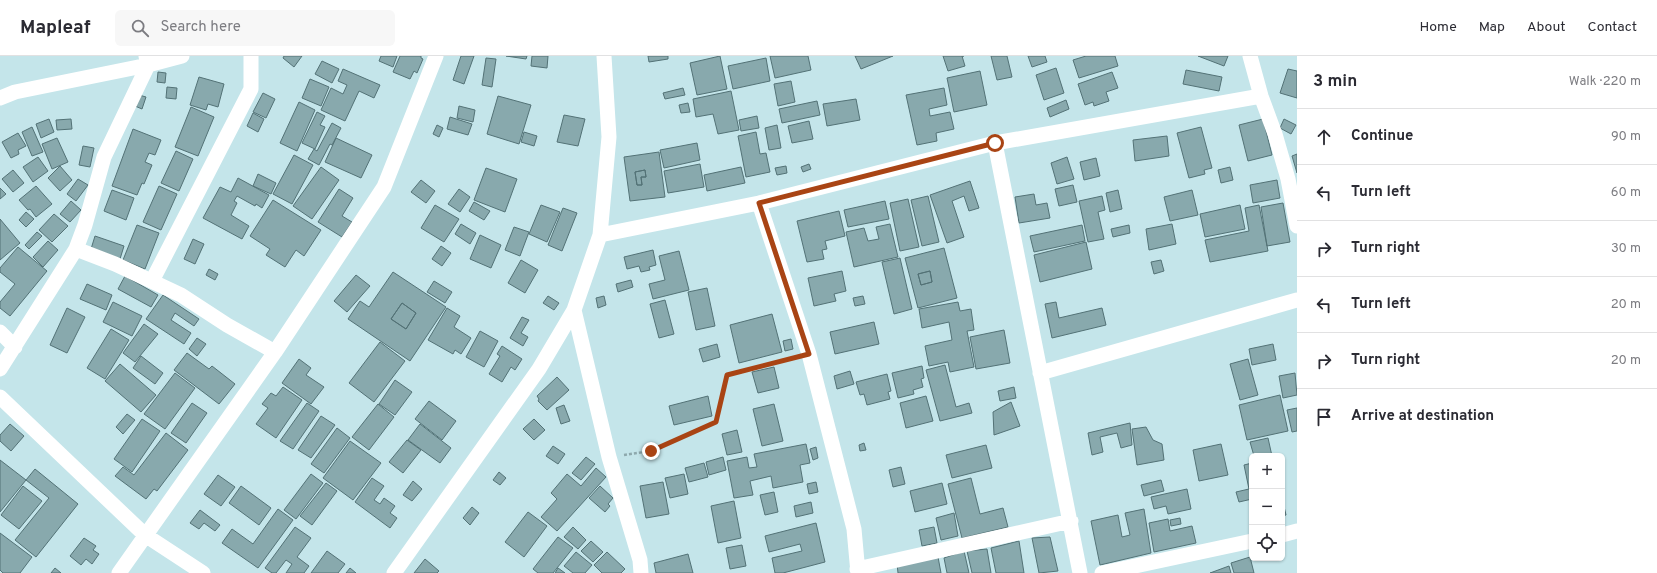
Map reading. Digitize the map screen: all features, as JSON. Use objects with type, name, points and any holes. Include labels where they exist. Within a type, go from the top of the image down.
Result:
[{"type":"street","points":[[0,98],[15,92],[147,60],[182,56]]},
{"type":"street","points":[[152,281],[251,89],[251,56]]},
{"type":"street","points":[[119,573],[275,352],[384,187],[436,56]]},
{"type":"street","points":[[394,573],[539,369],[574,310],[600,235],[610,137],[604,56]]},
{"type":"street","points":[[1250,56],[1261,96],[1275,134],[1288,179],[1297,226]]},
{"type":"street","points":[[0,369],[76,249],[85,225],[104,157],[147,60]]},
{"type":"street","points":[[600,235],[759,203],[995,143],[1261,96]]},
{"type":"street","points":[[995,143],[1080,573]]},
{"type":"street","points":[[759,203],[809,354],[854,529],[857,571],[1070,521]]},
{"type":"street","points":[[76,249],[115,264],[181,295],[227,325],[275,352]]},
{"type":"street","points":[[1040,373],[1297,300]]},
{"type":"street","points":[[574,310],[609,457],[640,560],[641,573]]},
{"type":"street","points":[[0,332],[15,347]]},
{"type":"street","points":[[0,397],[145,535],[203,573]]},
{"type":"street","points":[[1285,534],[1297,531]]},
{"type":"street","points":[[1102,573],[1249,542]]},
{"type":"path","points":[[609,457],[651,451],[716,422],[727,375],[809,354]]},
{"type":"building","points":[[284,56],[302,56],[294,67],[283,58]]},
{"type":"building","points":[[381,56],[397,56],[393,67],[379,61]]},
{"type":"building","points":[[400,56],[421,56],[423,59],[417,73],[414,71],[410,79],[393,72]]},
{"type":"building","points":[[461,56],[474,56],[464,84],[453,80]]},
{"type":"building","points":[[506,56],[527,56],[526,59]]},
{"type":"building","points":[[532,56],[548,56],[547,68],[531,66]]},
{"type":"building","points":[[648,56],[668,56],[668,59],[649,62]]},
{"type":"building","points":[[720,56],[727,89],[697,95],[690,63]]},
{"type":"building","points":[[770,56],[808,56],[811,70],[775,78]]},
{"type":"building","points":[[855,56],[893,56],[861,69]]},
{"type":"building","points":[[943,56],[962,56],[965,66],[948,71]]},
{"type":"building","points":[[991,56],[1007,56],[1012,77],[997,80]]},
{"type":"building","points":[[1028,56],[1045,56],[1047,62],[1032,67]]},
{"type":"building","points":[[1086,56],[1115,56],[1118,66],[1079,78],[1073,60]]},
{"type":"building","points":[[1198,56],[1228,56],[1224,66]]},
{"type":"building","points":[[486,58],[496,59],[492,87],[482,85]]},
{"type":"building","points":[[766,58],[770,81],[733,89],[728,66]]},
{"type":"building","points":[[322,61],[339,69],[332,83],[315,74]]},
{"type":"building","points":[[1056,68],[1064,93],[1044,100],[1036,75]]},
{"type":"building","points":[[343,69],[380,85],[374,98],[359,91],[345,121],[321,110],[331,88],[343,94],[347,85],[338,81]]},
{"type":"building","points":[[1288,69],[1297,71],[1297,98],[1280,93]]},
{"type":"building","points":[[1186,70],[1222,77],[1219,91],[1183,84]]},
{"type":"building","points":[[980,71],[987,105],[954,112],[947,78]]},
{"type":"building","points":[[158,72],[166,73],[165,83],[157,82]]},
{"type":"building","points":[[1112,72],[1118,88],[1106,92],[1109,101],[1094,106],[1093,102],[1085,105],[1078,84]]},
{"type":"building","points":[[199,77],[224,84],[218,107],[208,104],[206,110],[190,105]]},
{"type":"building","points":[[310,79],[329,87],[321,106],[302,98]]},
{"type":"building","points":[[791,81],[795,102],[778,106],[774,84]]},
{"type":"building","points":[[167,87],[177,88],[176,99],[166,98]]},
{"type":"building","points":[[683,88],[685,95],[665,99],[663,93]]},
{"type":"building","points":[[944,88],[947,105],[929,109],[930,116],[950,112],[954,129],[936,133],[937,141],[917,145],[906,95]]},
{"type":"building","points":[[731,91],[739,130],[718,134],[713,114],[696,117],[693,99]]},
{"type":"building","points":[[263,93],[275,99],[266,118],[253,112]]},
{"type":"building","points":[[139,95],[146,97],[142,109],[135,106]]},
{"type":"building","points":[[498,96],[531,105],[519,144],[487,134]]},
{"type":"building","points":[[856,99],[860,120],[827,126],[823,104]]},
{"type":"building","points":[[1066,100],[1069,109],[1050,117],[1047,108]]},
{"type":"building","points":[[817,101],[820,115],[782,123],[779,109]]},
{"type":"building","points":[[299,102],[315,110],[297,151],[280,143]]},
{"type":"building","points":[[688,103],[690,112],[681,113],[679,105]]},
{"type":"building","points":[[459,106],[475,110],[473,122],[457,118]]},
{"type":"building","points":[[191,107],[214,117],[198,156],[175,147]]},
{"type":"building","points":[[317,112],[325,116],[320,125],[325,127],[315,149],[302,143]]},
{"type":"building","points":[[253,113],[264,119],[258,132],[247,126]]},
{"type":"building","points":[[564,115],[585,119],[578,146],[557,142]]},
{"type":"building","points":[[757,116],[759,128],[741,131],[739,120]]},
{"type":"building","points":[[450,117],[472,124],[468,135],[447,129]]},
{"type":"building","points":[[49,119],[54,132],[41,138],[36,124]]},
{"type":"building","points":[[71,119],[72,129],[57,130],[56,120]]},
{"type":"building","points":[[1263,119],[1272,155],[1248,161],[1239,125]]},
{"type":"building","points":[[1284,119],[1296,125],[1291,134],[1280,128]]},
{"type":"building","points":[[809,121],[813,139],[792,143],[788,126]]},
{"type":"building","points":[[332,123],[341,128],[332,145],[330,144],[319,165],[308,159],[314,149],[317,151]]},
{"type":"building","points":[[437,125],[443,128],[439,137],[433,134]]},
{"type":"building","points":[[777,125],[781,148],[769,150],[765,128]]},
{"type":"building","points":[[32,127],[43,152],[32,156],[22,132]]},
{"type":"building","points":[[1201,127],[1212,168],[1204,170],[1205,174],[1189,178],[1177,133]]},
{"type":"building","points":[[133,129],[161,140],[155,155],[149,153],[145,162],[152,165],[144,184],[142,183],[137,195],[112,186]]},
{"type":"building","points":[[524,132],[537,136],[534,146],[521,142]]},
{"type":"building","points":[[756,132],[760,154],[766,153],[770,172],[746,177],[738,136]]},
{"type":"building","points":[[18,133],[26,146],[18,150],[19,154],[11,158],[2,142]]},
{"type":"building","points":[[1167,136],[1169,156],[1135,161],[1133,140]]},
{"type":"building","points":[[57,138],[68,162],[52,169],[42,144]]},
{"type":"building","points":[[336,138],[372,155],[361,178],[325,162]]},
{"type":"building","points":[[697,143],[700,160],[664,168],[660,150]]},
{"type":"building","points":[[83,146],[94,148],[90,167],[79,165]]},
{"type":"building","points":[[176,151],[193,159],[179,191],[161,183]]},
{"type":"building","points":[[659,152],[665,197],[630,201],[624,157]],"holes":[[[645,170],[646,177],[641,177],[642,185],[637,185],[635,172]]]},
{"type":"building","points":[[1297,154],[1297,173],[1292,156]]},
{"type":"building","points":[[294,155],[313,165],[292,204],[273,194]]},
{"type":"building","points":[[38,157],[48,171],[33,182],[23,167]]},
{"type":"building","points":[[1067,157],[1074,179],[1057,184],[1051,163]]},
{"type":"building","points":[[1096,158],[1100,176],[1084,180],[1080,162]]},
{"type":"building","points":[[700,164],[704,187],[668,193],[664,171]]},
{"type":"building","points":[[809,164],[811,169],[803,172],[801,167]]},
{"type":"building","points":[[60,166],[72,180],[60,191],[48,178]]},
{"type":"building","points":[[786,166],[787,173],[777,175],[775,168]]},
{"type":"building","points":[[321,167],[339,180],[312,219],[293,206]]},
{"type":"building","points":[[741,167],[745,183],[707,191],[704,175]]},
{"type":"building","points":[[1230,167],[1233,180],[1221,183],[1218,170]]},
{"type":"building","points":[[486,168],[517,179],[505,212],[474,200]]},
{"type":"building","points":[[13,170],[24,183],[13,192],[2,179]]},
{"type":"building","points":[[645,170],[646,177],[641,177],[642,185],[637,185],[635,172]]},
{"type":"building","points":[[258,174],[276,183],[271,194],[253,186]]},
{"type":"building","points":[[238,178],[269,195],[262,208],[256,204],[255,206],[237,196],[234,201],[237,203],[231,215],[249,226],[242,239],[203,218],[220,187],[231,192]]},
{"type":"building","points":[[78,179],[88,185],[76,201],[67,194]]},
{"type":"building","points":[[421,180],[435,191],[426,203],[411,192]]},
{"type":"building","points":[[1277,180],[1280,198],[1253,203],[1250,185]]},
{"type":"building","points":[[970,181],[979,208],[969,211],[964,196],[952,201],[964,237],[947,243],[930,195]]},
{"type":"building","points":[[1073,185],[1077,202],[1059,206],[1055,189]]},
{"type":"building","points":[[36,186],[52,204],[36,217],[30,209],[28,210],[19,200]]},
{"type":"building","points":[[159,186],[177,194],[161,230],[143,222]]},
{"type":"building","points":[[0,188],[6,194],[0,199]]},
{"type":"building","points":[[339,189],[353,198],[342,216],[352,222],[342,237],[318,222]]},
{"type":"building","points":[[459,189],[470,197],[460,212],[448,204]]},
{"type":"building","points":[[112,190],[134,198],[126,220],[104,211]]},
{"type":"building","points":[[1118,190],[1122,209],[1110,212],[1106,193]]},
{"type":"building","points":[[1192,190],[1198,215],[1170,221],[1164,197]]},
{"type":"building","points":[[1034,194],[1036,205],[1047,203],[1050,218],[1019,223],[1015,197]]},
{"type":"building","points":[[928,196],[939,242],[922,246],[911,200]]},
{"type":"building","points":[[1102,196],[1105,210],[1098,212],[1104,239],[1088,242],[1079,201]]},
{"type":"building","points":[[908,199],[919,247],[900,251],[890,203]]},
{"type":"building","points":[[273,200],[321,230],[304,256],[296,250],[285,267],[266,255],[270,249],[250,236]]},
{"type":"building","points":[[71,201],[81,210],[70,222],[60,214]]},
{"type":"building","points":[[885,201],[889,219],[848,227],[844,210]]},
{"type":"building","points":[[474,202],[490,211],[484,220],[469,211]]},
{"type":"building","points":[[1283,203],[1290,242],[1267,246],[1261,207]]},
{"type":"building","points":[[435,205],[459,219],[444,242],[421,228]]},
{"type":"building","points":[[541,205],[560,212],[547,242],[529,234]]},
{"type":"building","points":[[1240,205],[1245,229],[1205,237],[1200,214]]},
{"type":"building","points":[[1259,205],[1268,251],[1210,262],[1205,240],[1249,231],[1245,208]]},
{"type":"building","points":[[563,208],[577,213],[562,251],[548,245]]},
{"type":"building","points":[[839,211],[845,236],[825,241],[827,249],[822,250],[824,259],[807,262],[797,221]]},
{"type":"building","points":[[26,212],[34,219],[26,227],[19,220]]},
{"type":"building","points":[[54,214],[68,226],[52,242],[39,230]]},
{"type":"building","points":[[0,219],[20,243],[0,260]]},
{"type":"building","points":[[461,224],[476,233],[470,244],[455,234]]},
{"type":"building","points":[[890,224],[898,257],[854,267],[846,232],[864,228],[868,241],[879,239],[876,227]]},
{"type":"building","points":[[1172,224],[1176,244],[1149,250],[1146,229]]},
{"type":"building","points":[[137,225],[159,233],[145,269],[123,260]]},
{"type":"building","points":[[1082,225],[1085,241],[1034,252],[1030,236]]},
{"type":"building","points":[[1129,225],[1130,233],[1113,237],[1111,229]]},
{"type":"building","points":[[514,227],[529,232],[520,256],[505,250]]},
{"type":"building","points":[[37,232],[42,236],[29,249],[25,245]]},
{"type":"building","points":[[480,235],[501,245],[491,268],[470,259]]},
{"type":"building","points":[[95,236],[124,246],[120,259],[91,249]]},
{"type":"building","points":[[193,239],[204,244],[195,264],[184,259]]},
{"type":"building","points":[[48,241],[58,250],[43,267],[33,257]]},
{"type":"building","points":[[1086,242],[1092,269],[1040,282],[1034,255]]},
{"type":"building","points":[[441,246],[451,253],[442,266],[432,259]]},
{"type":"building","points":[[18,247],[47,271],[10,316],[0,308],[0,302],[15,284],[0,272],[0,268]]},
{"type":"building","points":[[944,248],[957,298],[918,308],[905,258]],"holes":[[[930,271],[932,282],[921,285],[918,274]]]},
{"type":"building","points":[[653,250],[656,265],[649,267],[650,270],[641,272],[639,266],[627,269],[624,257]]},
{"type":"building","points":[[679,251],[689,290],[653,299],[649,284],[665,280],[659,256]]},
{"type":"building","points":[[900,258],[912,309],[894,314],[882,262]]},
{"type":"building","points":[[521,260],[538,270],[525,293],[508,283]]},
{"type":"building","points":[[1161,260],[1164,271],[1154,274],[1151,262]]},
{"type":"building","points":[[209,269],[218,274],[215,280],[206,275]]},
{"type":"building","points":[[842,271],[846,291],[834,294],[836,301],[814,306],[808,278]]},
{"type":"building","points":[[930,271],[932,282],[921,285],[918,274]]},
{"type":"building","points":[[393,272],[446,307],[410,361],[348,319],[360,301],[369,307]],"holes":[[[402,303],[416,313],[406,329],[391,319]]]},
{"type":"building","points":[[356,275],[370,286],[347,312],[334,301]]},
{"type":"building","points":[[125,276],[158,295],[151,307],[118,289]]},
{"type":"building","points":[[631,280],[633,287],[618,292],[616,284]]},
{"type":"building","points":[[434,281],[452,292],[445,303],[427,292]]},
{"type":"building","points":[[87,284],[112,295],[106,310],[80,299]]},
{"type":"building","points":[[707,288],[715,326],[696,330],[688,292]]},
{"type":"building","points":[[163,295],[199,319],[194,326],[175,313],[171,320],[191,333],[184,344],[146,319]]},
{"type":"building","points":[[548,296],[559,303],[554,310],[543,303]]},
{"type":"building","points":[[604,296],[606,305],[598,308],[596,298]]},
{"type":"building","points":[[863,296],[865,304],[855,306],[853,298]]},
{"type":"building","points":[[665,300],[674,334],[659,338],[650,304]]},
{"type":"building","points":[[113,302],[142,316],[132,336],[103,322]]},
{"type":"building","points":[[958,302],[960,311],[971,309],[974,330],[967,331],[974,367],[950,372],[948,362],[929,366],[925,346],[952,340],[949,322],[922,328],[919,309]]},
{"type":"building","points":[[1056,302],[1059,318],[1102,308],[1106,325],[1052,338],[1045,304]]},
{"type":"building","points":[[402,303],[416,313],[406,329],[391,319]]},
{"type":"building","points":[[67,308],[85,317],[67,353],[50,345]]},
{"type":"building","points":[[447,308],[460,316],[454,327],[471,338],[461,354],[455,350],[453,354],[428,340]]},
{"type":"building","points":[[772,314],[782,352],[739,363],[730,325]]},
{"type":"building","points":[[522,317],[529,320],[521,333],[528,337],[523,346],[510,338]]},
{"type":"building","points":[[874,322],[879,344],[835,354],[830,332]]},
{"type":"building","points":[[144,324],[158,334],[135,362],[123,353]]},
{"type":"building","points":[[111,329],[129,340],[105,379],[87,368]]},
{"type":"building","points":[[1004,330],[1010,363],[976,369],[970,337]]},
{"type":"building","points":[[480,331],[498,341],[484,367],[466,357]]},
{"type":"building","points":[[197,338],[206,344],[197,356],[189,349]]},
{"type":"building","points":[[791,339],[793,349],[785,351],[783,341]]},
{"type":"building","points":[[380,342],[405,361],[374,402],[349,383]]},
{"type":"building","points":[[717,344],[720,357],[703,362],[699,349]]},
{"type":"building","points":[[1273,344],[1276,360],[1252,365],[1249,349]]},
{"type":"building","points":[[502,346],[522,359],[515,370],[511,367],[502,382],[489,374],[500,356],[497,354]]},
{"type":"building","points":[[187,353],[209,369],[212,366],[235,384],[219,404],[174,370]]},
{"type":"building","points":[[141,356],[163,373],[155,384],[133,368]]},
{"type":"building","points":[[299,359],[311,368],[306,375],[324,387],[311,404],[282,383]]},
{"type":"building","points":[[1248,359],[1258,395],[1240,400],[1230,364]]},
{"type":"building","points":[[120,364],[156,395],[141,412],[105,381]]},
{"type":"building","points":[[945,365],[956,407],[969,403],[972,413],[940,421],[926,370]]},
{"type":"building","points":[[922,366],[924,378],[921,379],[923,387],[913,390],[914,394],[898,398],[892,373]]},
{"type":"building","points":[[774,367],[779,388],[758,393],[752,372]]},
{"type":"building","points":[[850,371],[854,384],[837,389],[834,376]]},
{"type":"building","points":[[175,373],[195,388],[165,429],[144,414]]},
{"type":"building","points":[[1295,373],[1297,395],[1283,398],[1279,376]]},
{"type":"building","points":[[887,374],[891,391],[888,392],[890,399],[867,405],[864,394],[860,395],[856,382]]},
{"type":"building","points":[[557,377],[569,390],[547,410],[538,401],[539,399],[537,396]]},
{"type":"building","points":[[395,380],[412,392],[395,415],[379,404]]},
{"type":"building","points":[[283,387],[302,400],[276,438],[256,424],[268,408],[262,404],[271,393],[276,396]]},
{"type":"building","points":[[1014,387],[1016,398],[1000,401],[998,391]]},
{"type":"building","points":[[1280,395],[1288,431],[1247,440],[1239,405]]},
{"type":"building","points":[[708,396],[712,416],[674,425],[669,406]]},
{"type":"building","points":[[926,396],[933,421],[906,428],[900,403]]},
{"type":"building","points":[[429,401],[456,421],[442,440],[415,419]]},
{"type":"building","points":[[1011,402],[1020,426],[994,435],[993,412]]},
{"type":"building","points":[[192,403],[207,413],[186,443],[171,433]]},
{"type":"building","points":[[307,403],[319,411],[293,449],[280,441]]},
{"type":"building","points":[[378,404],[394,417],[369,450],[352,437]]},
{"type":"building","points":[[774,404],[783,441],[762,446],[753,409]]},
{"type":"building","points":[[564,405],[570,421],[561,424],[556,408]]},
{"type":"building","points":[[1297,408],[1297,431],[1292,432],[1287,410]]},
{"type":"building","points":[[127,414],[135,420],[123,434],[116,427]]},
{"type":"building","points":[[321,416],[335,425],[311,458],[298,450]]},
{"type":"building","points":[[142,419],[160,431],[132,472],[114,459]]},
{"type":"building","points":[[534,419],[545,430],[534,440],[523,429]]},
{"type":"building","points":[[1130,423],[1132,445],[1121,448],[1117,433],[1100,437],[1103,452],[1092,455],[1088,433]]},
{"type":"building","points":[[10,424],[24,436],[11,451],[0,441],[0,435]]},
{"type":"building","points":[[420,424],[451,448],[440,463],[408,440]]},
{"type":"building","points":[[1146,427],[1153,440],[1162,444],[1164,460],[1137,465],[1132,429]]},
{"type":"building","points":[[337,428],[350,438],[324,473],[311,464]]},
{"type":"building","points":[[737,430],[742,452],[727,455],[722,434]]},
{"type":"building","points":[[166,433],[188,450],[157,491],[154,489],[146,499],[115,476],[123,467],[134,475]]},
{"type":"building","points":[[1268,438],[1271,453],[1253,453],[1250,442]]},
{"type":"building","points":[[407,440],[421,450],[403,473],[389,462]]},
{"type":"building","points":[[350,441],[381,463],[353,500],[323,478]]},
{"type":"building","points":[[864,443],[866,450],[860,451],[859,445]]},
{"type":"building","points":[[806,444],[810,463],[800,465],[803,482],[773,488],[771,476],[750,481],[753,495],[734,498],[727,461],[747,457],[749,468],[757,467],[754,454]]},
{"type":"building","points":[[1221,444],[1228,475],[1199,481],[1193,450]]},
{"type":"building","points":[[986,445],[992,468],[952,478],[946,455]]},
{"type":"building","points":[[553,446],[565,454],[558,464],[546,456]]},
{"type":"building","points":[[816,447],[818,458],[813,460],[810,449]]},
{"type":"building","points":[[586,457],[595,464],[581,480],[572,473]]},
{"type":"building","points":[[723,457],[726,470],[709,475],[706,462]]},
{"type":"building","points":[[0,460],[26,480],[0,512]]},
{"type":"building","points":[[704,463],[708,477],[689,482],[685,468]]},
{"type":"building","points":[[1249,464],[1249,489],[1244,465]]},
{"type":"building","points":[[901,467],[905,484],[893,487],[889,470]]},
{"type":"building","points":[[596,468],[606,477],[557,531],[541,517],[557,499],[551,493],[567,474],[581,486]]},
{"type":"building","points":[[35,469],[78,504],[36,557],[15,540],[49,498],[26,480]]},
{"type":"building","points":[[499,472],[506,478],[500,485],[493,480]]},
{"type":"building","points":[[311,474],[323,483],[296,519],[284,510]]},
{"type":"building","points":[[684,474],[688,494],[670,498],[665,478]]},
{"type":"building","points":[[218,475],[235,487],[221,506],[204,494]]},
{"type":"building","points":[[372,478],[384,486],[374,500],[380,504],[384,498],[395,506],[390,513],[397,518],[390,528],[355,502]]},
{"type":"building","points":[[971,478],[980,514],[1003,508],[1008,527],[962,538],[948,484]]},
{"type":"building","points":[[1161,480],[1164,491],[1144,496],[1141,485]]},
{"type":"building","points":[[413,481],[422,489],[412,501],[403,495]]},
{"type":"building","points":[[663,482],[669,514],[646,518],[640,486]]},
{"type":"building","points":[[816,482],[818,492],[809,494],[807,484]]},
{"type":"building","points":[[326,483],[337,491],[312,525],[300,516]]},
{"type":"building","points":[[942,483],[947,504],[915,512],[910,491]]},
{"type":"building","points":[[23,486],[42,501],[19,529],[1,515]]},
{"type":"building","points":[[241,486],[271,508],[259,525],[229,503]]},
{"type":"building","points":[[600,486],[613,498],[608,504],[610,506],[605,512],[589,498]]},
{"type":"building","points":[[1187,489],[1191,509],[1168,514],[1166,506],[1154,509],[1151,497]]},
{"type":"building","points":[[1249,489],[1249,500],[1239,502],[1236,492]]},
{"type":"building","points":[[774,492],[778,512],[765,515],[760,495]]},
{"type":"building","points":[[734,501],[741,538],[718,543],[711,506]]},
{"type":"building","points":[[811,502],[813,513],[796,517],[794,506]]},
{"type":"building","points":[[472,507],[479,513],[470,525],[463,518]]},
{"type":"building","points":[[278,509],[293,520],[258,568],[222,543],[232,529],[253,544]]},
{"type":"building","points":[[1144,509],[1151,553],[1100,565],[1091,521],[1118,515],[1122,537],[1130,535],[1125,513]]},
{"type":"building","points":[[200,510],[220,525],[215,531],[204,523],[199,529],[190,523]]},
{"type":"building","points":[[528,512],[547,526],[524,557],[505,542]]},
{"type":"building","points":[[954,513],[958,536],[941,540],[936,518]]},
{"type":"building","points":[[1180,518],[1181,524],[1171,526],[1170,520]]},
{"type":"building","points":[[1168,519],[1170,531],[1192,526],[1196,543],[1154,552],[1149,523]]},
{"type":"building","points":[[816,523],[825,562],[783,573],[775,573],[772,558],[802,551],[800,544],[769,552],[765,536]]},
{"type":"building","points":[[295,527],[311,538],[297,557],[309,566],[304,573],[286,573],[292,564],[286,560],[276,573],[272,573],[265,568]]},
{"type":"building","points":[[573,527],[586,540],[578,549],[564,537]]},
{"type":"building","points":[[934,527],[937,543],[922,546],[919,530]]},
{"type":"building","points":[[0,533],[32,557],[20,573],[3,573],[0,570]]},
{"type":"building","points":[[558,537],[573,548],[553,573],[538,573],[533,569]]},
{"type":"building","points":[[1050,537],[1058,571],[1039,573],[1032,538]]},
{"type":"building","points":[[84,538],[96,546],[93,550],[99,554],[92,564],[86,559],[81,565],[70,556]]},
{"type":"building","points":[[591,541],[603,552],[593,562],[581,551]]},
{"type":"building","points":[[1019,541],[1024,573],[996,573],[991,548]]},
{"type":"building","points":[[742,545],[746,566],[730,569],[726,548]]},
{"type":"building","points":[[987,549],[991,573],[972,573],[967,551]]},
{"type":"building","points":[[327,551],[345,564],[338,573],[311,573]]},
{"type":"building","points":[[964,551],[969,573],[947,573],[944,558]]},
{"type":"building","points":[[576,552],[592,565],[585,573],[573,573],[564,566]]},
{"type":"building","points":[[607,552],[625,569],[621,573],[602,573],[594,565]]},
{"type":"building","points":[[688,554],[693,573],[656,573],[654,563]]},
{"type":"building","points":[[938,557],[941,573],[898,573],[897,564]]},
{"type":"building","points":[[1249,557],[1254,573],[1234,573],[1231,563]]},
{"type":"building","points":[[425,559],[439,571],[437,573],[414,573]]},
{"type":"building","points":[[1229,566],[1231,573],[1210,573]]},
{"type":"building","points":[[55,568],[61,573],[51,573]]},
{"type":"building","points":[[350,568],[356,573],[346,573]]},
{"type":"building","points":[[558,568],[565,573],[555,573]]},
{"type":"route","points":[[651,451],[716,422],[727,375],[809,354],[759,203],[995,143]]}]
